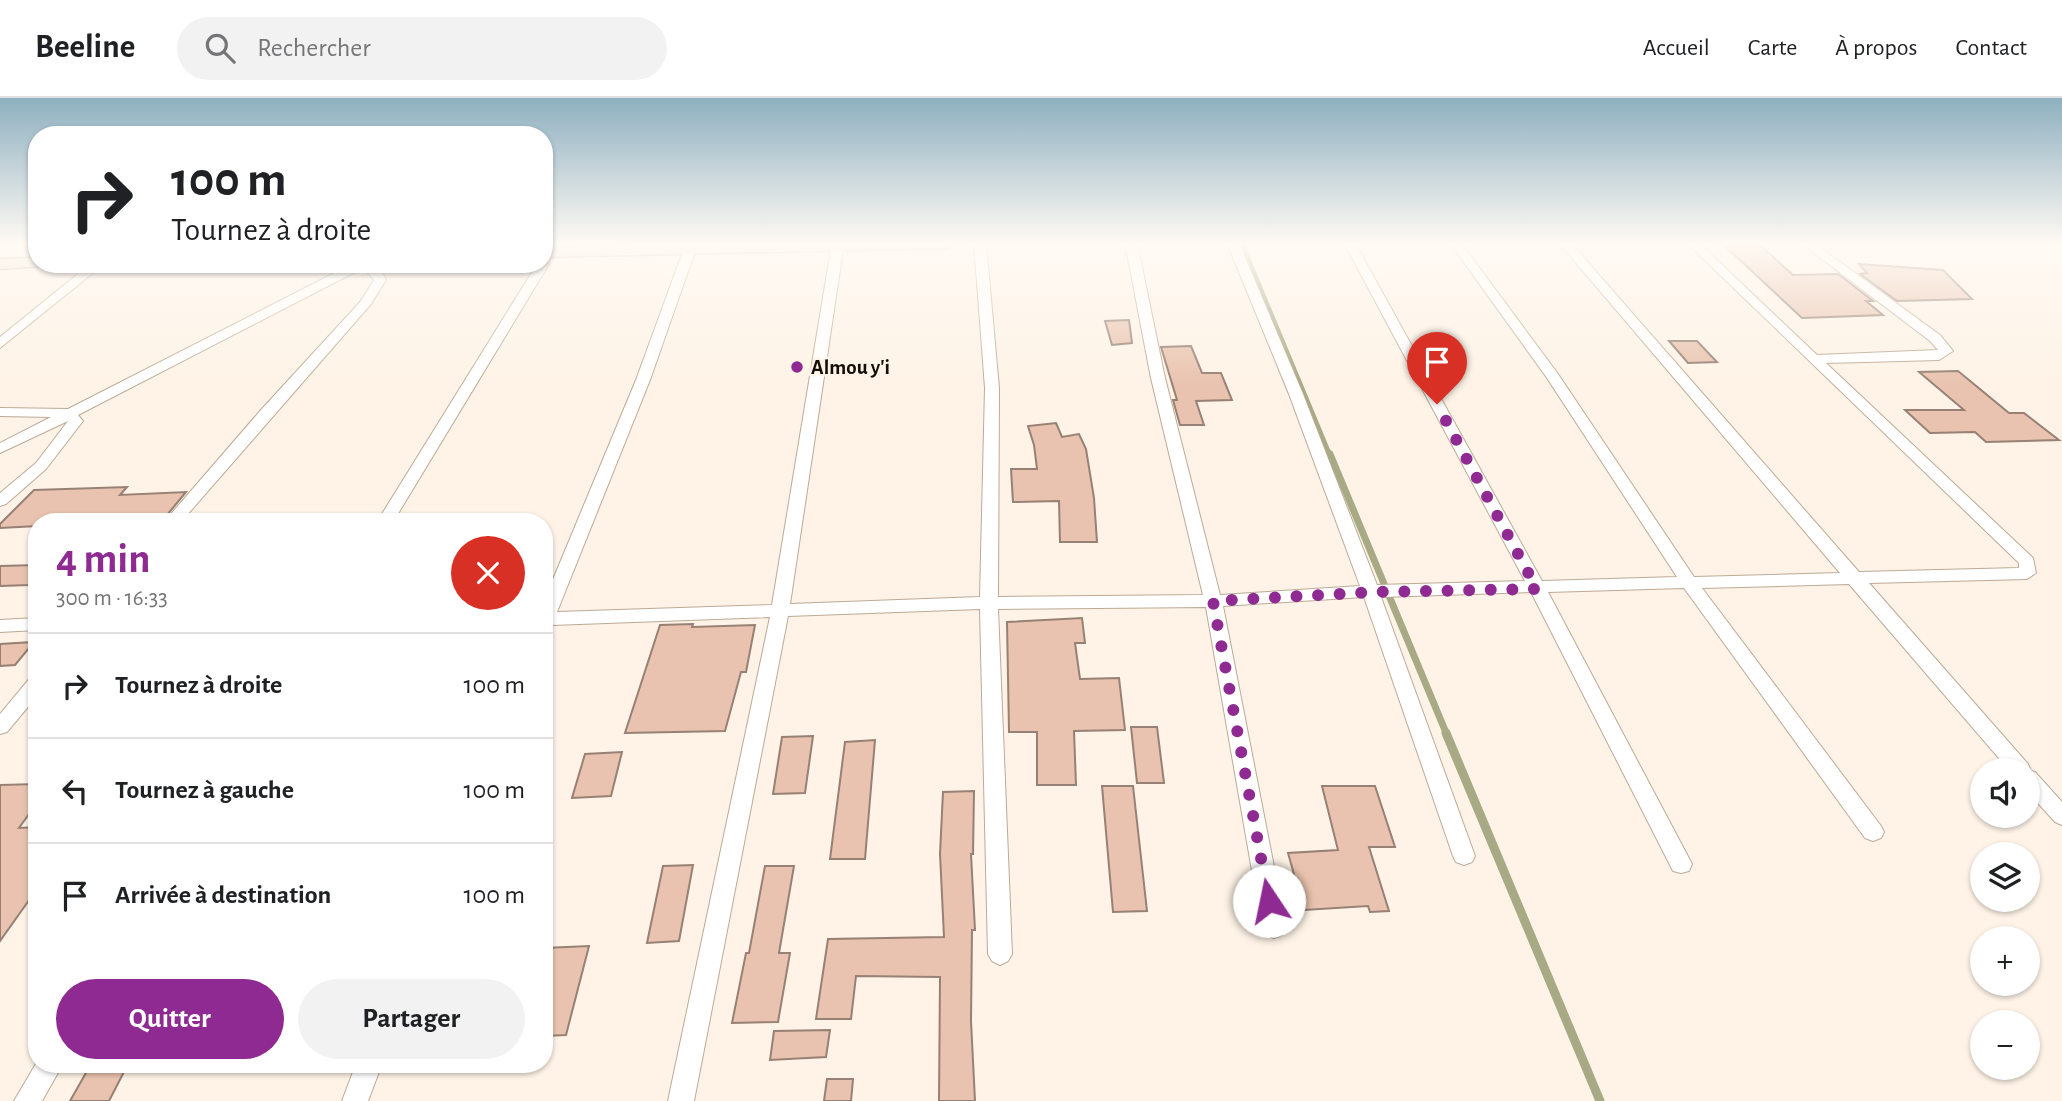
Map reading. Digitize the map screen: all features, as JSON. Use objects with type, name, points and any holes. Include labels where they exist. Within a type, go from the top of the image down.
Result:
[{"type":"street","points":[[0,344],[66,290]]},
{"type":"street","points":[[0,449],[313,290]]},
{"type":"street","points":[[181,513],[265,414],[365,304],[374,290]]},
{"type":"street","points":[[390,513],[526,290]]},
{"type":"street","points":[[553,600],[643,380],[675,290]]},
{"type":"street","points":[[681,1101],[780,611],[830,290]]},
{"type":"street","points":[[985,290],[992,388],[989,603],[1000,954]]},
{"type":"street","points":[[1138,290],[1213,601],[1274,928]]},
{"type":"street","points":[[1253,290],[1290,377],[1373,592],[1464,856]]},
{"type":"street","points":[[1374,290],[1537,589],[1681,864]]},
{"type":"street","points":[[1489,290],[1553,377],[1690,584],[1873,832]]},
{"type":"street","points":[[1604,290],[2010,758]]},
{"type":"street","points":[[553,620],[989,603],[1213,601],[1402,591],[2027,573],[2026,562],[1742,290]]},
{"type":"street","points":[[1816,359],[1939,356],[1946,351],[1936,338],[1870,290]]},
{"type":"street","points":[[0,412],[69,413],[76,421],[69,434],[41,466],[0,501]]},
{"type":"street","points":[[0,626],[28,624]]},
{"type":"street","points":[[0,727],[28,694]]},
{"type":"street","points":[[2040,791],[2062,816]]},
{"type":"street","points":[[27,1101],[44,1073]]},
{"type":"street","points":[[355,1101],[366,1073]]},
{"type":"building","points":[[1772,290],[1858,290],[1873,301],[1866,301],[1883,315],[1802,318]]},
{"type":"building","points":[[1882,290],[1963,290],[1972,299],[1897,301]]},
{"type":"building","points":[[1129,320],[1132,343],[1112,345],[1105,321]]},
{"type":"building","points":[[1669,341],[1697,341],[1717,362],[1688,363]]},
{"type":"building","points":[[1191,346],[1202,373],[1221,373],[1232,400],[1196,401],[1204,425],[1180,425],[1173,400],[1177,400],[1161,347]]},
{"type":"building","points":[[1958,371],[2009,413],[2024,413],[2059,440],[1986,442],[1975,432],[1930,433],[1905,410],[1964,410],[1919,372]]},
{"type":"building","points":[[1056,423],[1062,437],[1079,434],[1086,449],[1094,498],[1097,542],[1060,542],[1059,501],[1013,502],[1011,469],[1037,469],[1028,426]]},
{"type":"building","points":[[127,487],[120,495],[186,492],[169,513],[28,513],[28,526],[0,528],[0,524],[34,490]]},
{"type":"building","points":[[28,565],[28,585],[0,586],[0,566]]},
{"type":"building","points":[[1082,618],[1085,643],[1075,643],[1080,679],[1119,678],[1125,730],[1074,731],[1076,785],[1037,785],[1037,732],[1009,732],[1007,622]]},
{"type":"building","points":[[693,624],[692,627],[755,625],[746,672],[741,672],[725,731],[625,733],[660,625]]},
{"type":"building","points":[[28,642],[28,649],[15,665],[0,666],[0,644]]},
{"type":"building","points":[[1131,727],[1157,727],[1164,783],[1137,783]]},
{"type":"building","points":[[813,736],[805,793],[773,794],[782,737]]},
{"type":"building","points":[[875,740],[865,859],[830,859],[845,742]]},
{"type":"building","points":[[622,752],[611,796],[572,798],[585,754]]},
{"type":"building","points":[[28,784],[28,816],[19,828],[28,828],[28,902],[0,941],[0,785]]},
{"type":"building","points":[[1102,786],[1133,786],[1147,911],[1113,912]]},
{"type":"building","points":[[1322,786],[1375,786],[1395,847],[1369,847],[1389,911],[1370,912],[1368,906],[1304,910],[1288,853],[1338,850]]},
{"type":"building","points":[[974,791],[971,854],[975,930],[972,930],[971,1021],[975,1101],[939,1101],[940,977],[856,976],[851,1019],[816,1019],[828,939],[944,937],[940,854],[943,792]]},
{"type":"building","points":[[693,865],[679,941],[647,943],[663,866]]},
{"type":"building","points":[[765,866],[794,866],[779,953],[790,953],[778,1022],[732,1023],[746,953],[749,953]]},
{"type":"building","points":[[589,946],[566,1035],[553,1036],[553,948]]},
{"type":"building","points":[[830,1030],[826,1057],[770,1060],[774,1031]]},
{"type":"building","points":[[86,1073],[123,1073],[109,1101],[70,1101]]},
{"type":"building","points":[[827,1079],[853,1079],[851,1101],[824,1101]]},
{"type":"waterway","points":[[1261,290],[1330,456]]},
{"type":"waterway","points":[[1330,454],[1447,735]]},
{"type":"waterway","points":[[1446,733],[1600,1101]]},
{"type":"place","name":"Almou y'i","points":[[797,367]]},
{"type":"route","points":[[1269,901],[1213,601],[1374,592],[1537,589],[1437,404]]}]
